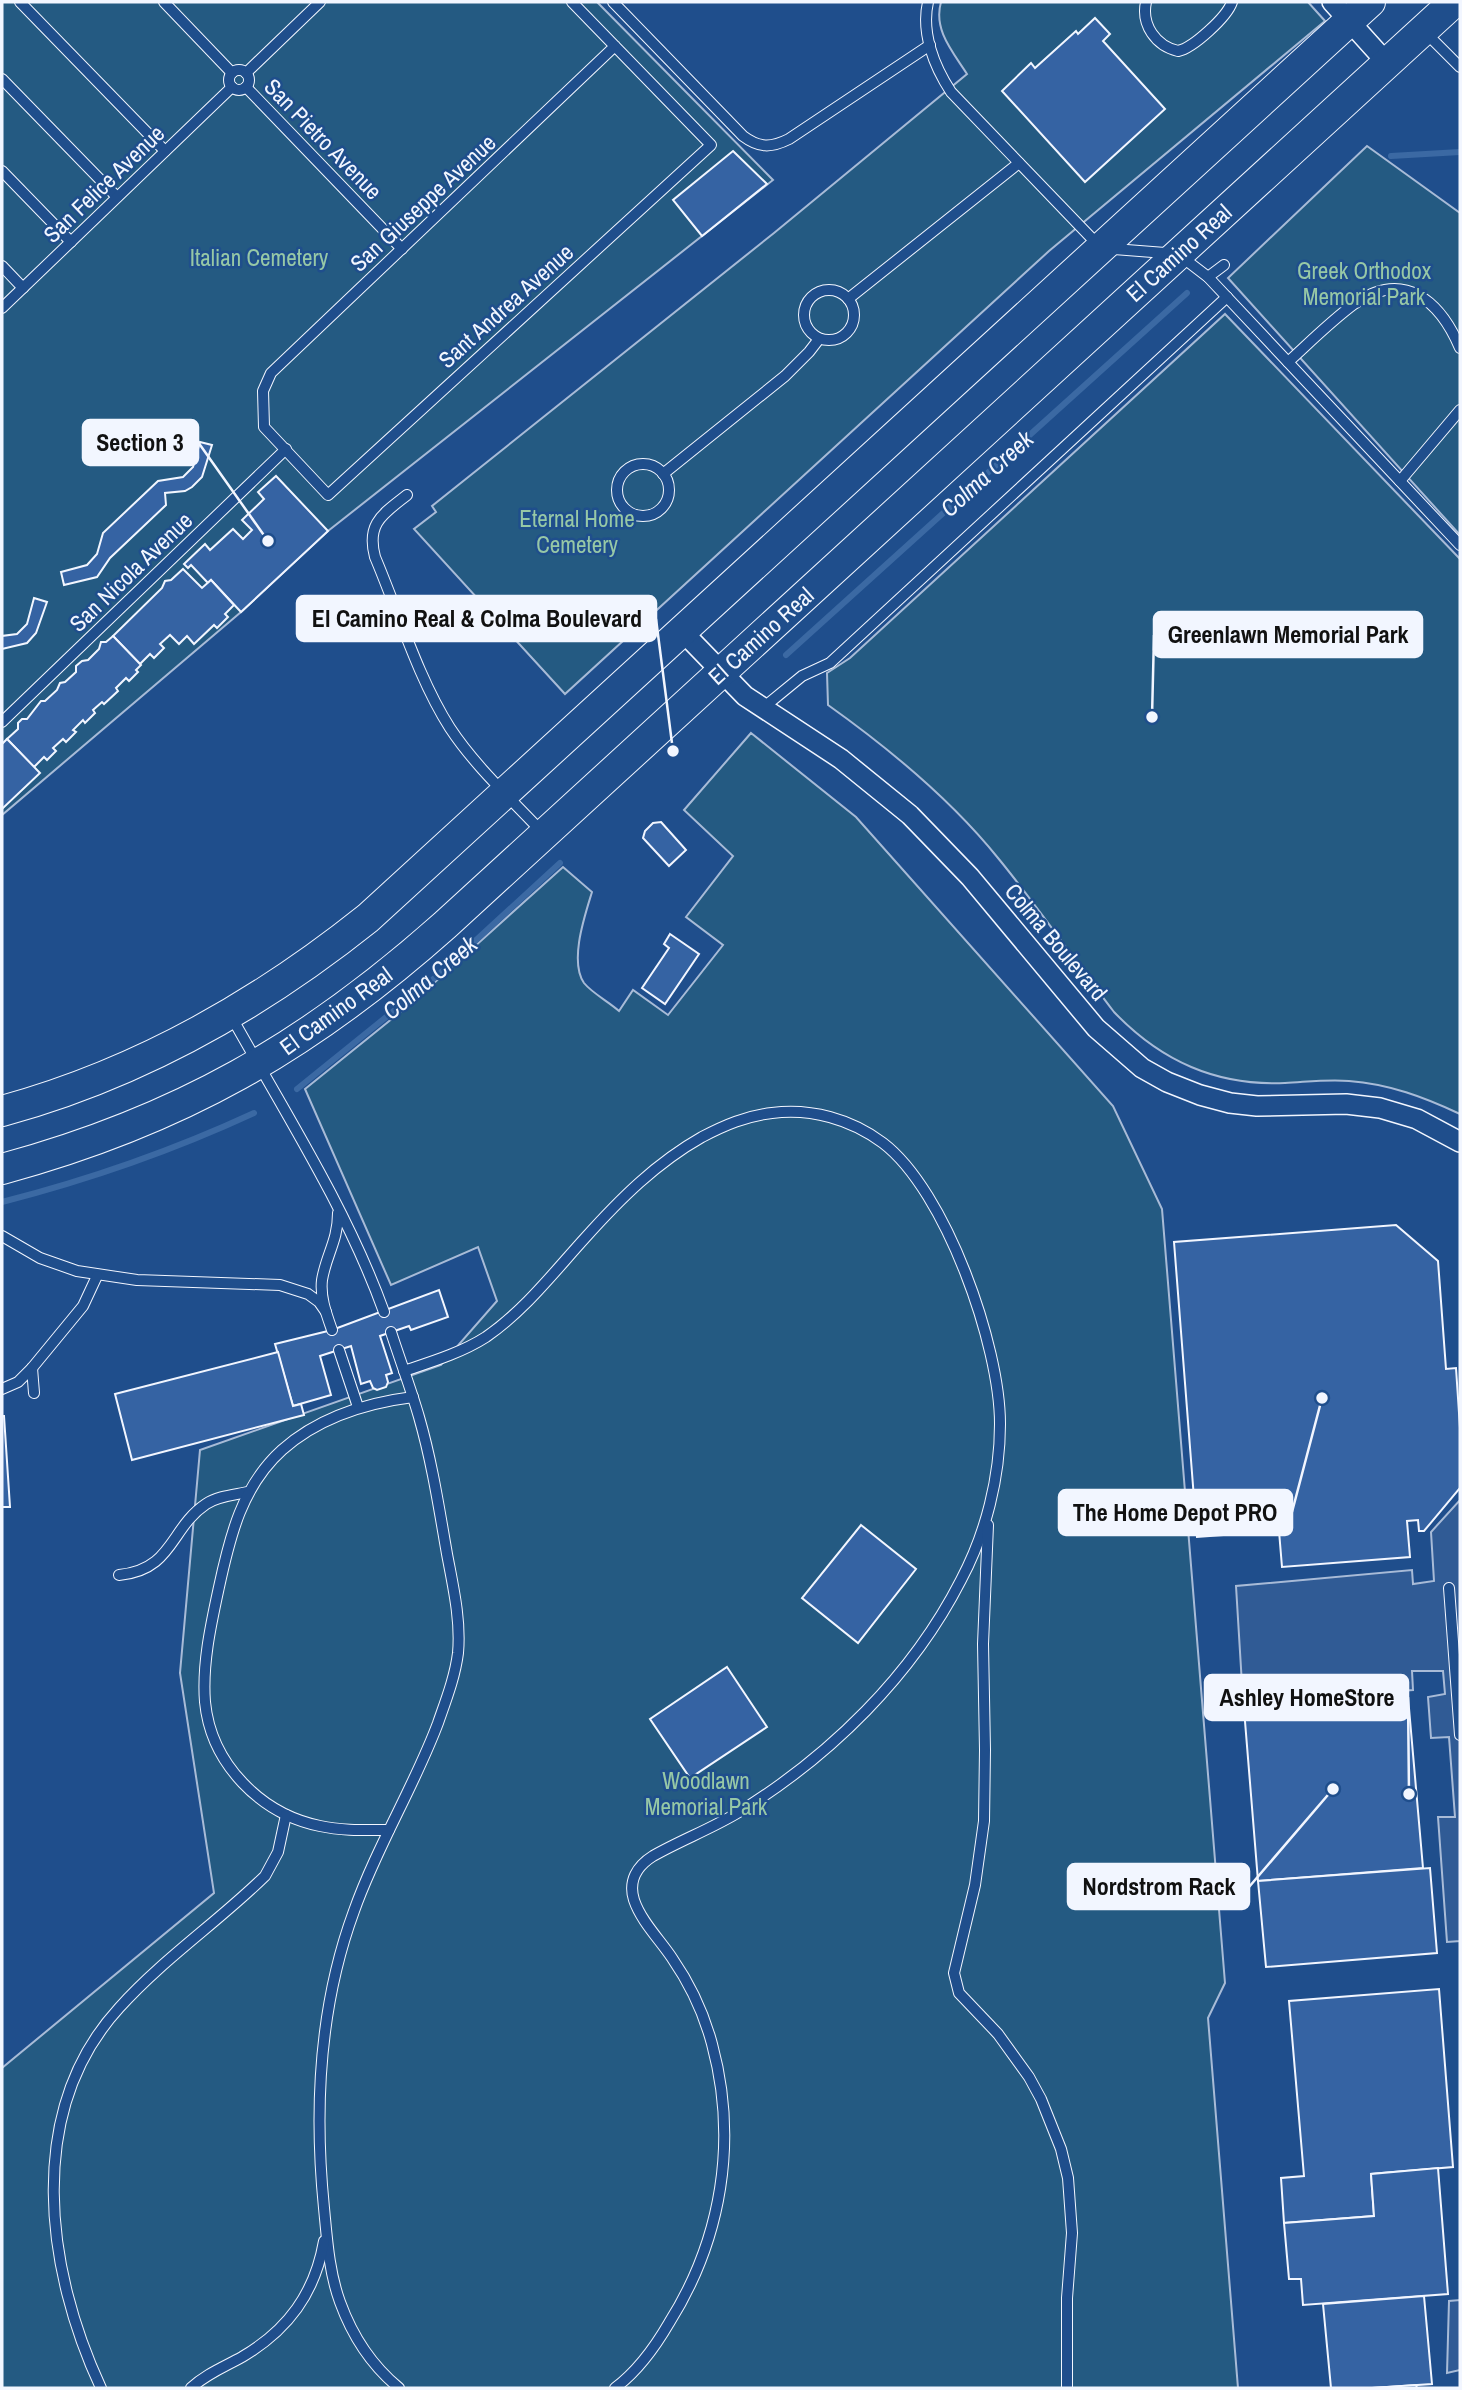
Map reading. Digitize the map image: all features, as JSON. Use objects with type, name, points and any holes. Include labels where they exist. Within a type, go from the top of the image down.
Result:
[{"type":"main road","name":"El Camino Real","points":[[2,1170],[123,1130],[199,1097],[258,1065],[328,1020],[384,978],[1454,2]]},
{"type":"main road","points":[[2,1111],[68,1091],[135,1064],[231,1015],[313,961],[368,918],[1101,248],[1351,8]]},
{"type":"street","points":[[1351,8],[1387,63]]},
{"type":"street","name":"Colma Boulevard","points":[[682,631],[745,696],[841,760],[910,815],[970,877],[1096,1028],[1142,1068],[1199,1095],[1230,1103],[1257,1106],[1346,1104],[1380,1108],[1417,1119],[1460,1142]]},
{"type":"lane","points":[[20,2],[165,151]]},
{"type":"lane","name":"San Pietro Avenue","points":[[164,2],[232,73]]},
{"type":"lane","points":[[246,73],[320,2]]},
{"type":"lane","points":[[572,2],[615,46]]},
{"type":"lane","points":[[613,2],[744,136],[766,147],[789,139],[930,45]]},
{"type":"lane","points":[[928,2],[926,22],[930,45],[938,69],[951,92],[1101,248],[1178,254],[1208,277],[1460,545]]},
{"type":"lane","points":[[1146,2],[1144,12],[1149,30],[1162,45],[1178,51],[1191,46],[1227,12],[1232,2]]},
{"type":"lane","points":[[1423,30],[1460,67]]},
{"type":"lane","name":"Sant Andrea Avenue","points":[[286,449],[328,495],[711,145],[615,46]]},
{"type":"lane","name":"San Giuseppe Avenue","points":[[286,449],[264,426],[263,391],[271,373],[615,46]]},
{"type":"lane","points":[[239,70],[246,73],[249,80],[246,87],[238,90],[232,87],[229,81],[232,73],[239,70]]},
{"type":"lane","points":[[2,79],[117,197]]},
{"type":"lane","name":"San Felice Avenue","points":[[2,309],[232,87]]},
{"type":"lane","name":"San Pietro Avenue","points":[[246,87],[402,249]]},
{"type":"lane","points":[[848,299],[1019,163]]},
{"type":"lane","points":[[2,171],[71,242]]},
{"type":"lane","points":[[1208,277],[1224,265]]},
{"type":"lane","points":[[2,266],[23,288]]},
{"type":"lane","points":[[1288,362],[1356,303],[1381,292],[1402,289],[1422,296],[1439,310],[1460,348]]},
{"type":"lane","points":[[823,290],[839,292],[852,305],[854,319],[848,332],[834,340],[818,338],[804,322],[803,315],[809,299],[823,290]]},
{"type":"lane","points":[[763,708],[802,676],[830,663],[1227,297]]},
{"type":"lane","points":[[663,474],[785,376],[809,352],[818,338]]},
{"type":"lane","points":[[1400,481],[1460,410]]},
{"type":"lane","name":"San Nicola Avenue","points":[[2,722],[286,449]]},
{"type":"lane","points":[[646,464],[656,467],[663,474],[668,483],[669,494],[665,504],[657,512],[642,516],[631,513],[623,506],[617,492],[624,471],[634,465],[646,464]]},
{"type":"lane","points":[[407,495],[384,512],[375,525],[375,556],[438,706],[462,745],[544,834]]},
{"type":"lane","points":[[231,1015],[338,1209],[368,1270],[384,1312]]},
{"type":"lane","points":[[404,1371],[475,1343],[500,1326],[544,1284],[634,1187],[671,1156],[736,1121],[754,1116],[795,1112],[832,1117],[885,1144],[901,1160],[926,1195],[960,1260],[984,1329],[999,1399],[999,1449],[990,1500],[983,1620],[984,1821],[975,1885],[954,1973],[959,1993],[998,2034],[1028,2077],[1041,2099],[1061,2149],[1068,2178],[1072,2233],[1067,2298],[1067,2388]]},
{"type":"lane","points":[[332,1330],[323,1301],[322,1280],[336,1239],[338,1209]]},
{"type":"lane","points":[[2,1236],[40,1258],[97,1276],[279,1285],[308,1294],[326,1312]]},
{"type":"lane","points":[[2,1389],[18,1382],[32,1368],[83,1306],[97,1276]]},
{"type":"lane","points":[[391,1332],[427,1447],[459,1638],[455,1671],[445,1704],[354,1912],[331,1991],[319,2112],[326,2227],[334,2280],[346,2318],[365,2352],[399,2388]]},
{"type":"lane","points":[[339,1350],[358,1407]]},
{"type":"lane","points":[[32,1368],[34,1393]]},
{"type":"lane","points":[[389,1830],[318,1826],[286,1815],[255,1796],[231,1769],[215,1738],[205,1702],[207,1658],[215,1602],[233,1530],[248,1492],[262,1472],[291,1442],[322,1422],[358,1407],[413,1397]]},
{"type":"lane","points":[[119,1575],[132,1574],[153,1565],[204,1505],[248,1492]]},
{"type":"lane","points":[[618,2386],[642,2362],[662,2336],[683,2301],[704,2257],[719,2204],[725,2148],[722,2094],[711,2040],[684,1977],[634,1901],[633,1880],[636,1870],[653,1856],[722,1822],[768,1793],[817,1756],[862,1714],[901,1671],[948,1603],[971,1561],[990,1500]]},
{"type":"lane","points":[[1449,1588],[1460,1735]]},
{"type":"lane","points":[[101,2388],[74,2317],[63,2273],[56,2225],[54,2153],[67,2092],[92,2042],[118,2008],[265,1877],[278,1852],[286,1815]]},
{"type":"lane","points":[[191,2388],[206,2376],[255,2348],[291,2315],[312,2284],[320,2261],[326,2227]]},
{"type":"green space","name":"Italian Cemetery","points":[[2,2],[597,2],[773,180],[328,531],[241,612],[2,815]]},
{"type":"green space","name":"Eternal Home Cemetery","points":[[941,2],[1308,2],[1325,21],[1049,251],[565,694],[414,529],[436,512],[432,506],[774,233],[967,74],[942,31],[939,12]]},
{"type":"green space","name":"Greek Orthodox Memorial Park","points":[[1367,146],[1460,213],[1460,535],[1228,278]]},
{"type":"green space","points":[[1225,314],[1460,559],[1460,1114],[1406,1092],[1378,1085],[1333,1080],[1260,1083],[1236,1080],[1213,1075],[1171,1057],[1132,1029],[1114,1012],[1013,877],[961,816],[896,757],[828,705],[827,673],[850,658]]},
{"type":"green space","name":"Woodlawn Memorial Park","points":[[751,733],[856,817],[1113,1106],[1162,1209],[1225,1983],[1208,2018],[1238,2388],[2,2388],[2,2068],[214,1893],[180,1673],[200,1450],[441,1365],[497,1301],[478,1247],[391,1285],[305,1089],[414,1001],[563,867],[592,892],[582,925],[578,951],[580,974],[584,983],[619,1011],[633,990],[668,1015],[723,945],[686,917],[733,856],[684,810]]},
{"type":"shaded area","points":[[1460,1500],[1460,1941],[1447,1942],[1438,1817],[1455,1817],[1449,1737],[1431,1738],[1428,1697],[1445,1694],[1443,1671],[1412,1671],[1413,1690],[1243,1701],[1236,1586],[1412,1570],[1413,1584],[1434,1581],[1431,1532]]},
{"type":"shaded area","points":[[1460,2300],[1460,2370],[1447,2373],[1449,2301]]},
{"type":"building","points":[[1095,18],[1110,34],[1103,41],[1165,109],[1085,182],[1002,91],[1031,63],[1035,68],[1076,31],[1078,34]]},
{"type":"building","points":[[733,151],[767,184],[702,236],[673,200]]},
{"type":"building","points":[[200,442],[212,445],[202,477],[185,491],[165,493],[166,505],[110,558],[97,577],[64,585],[61,572],[87,565],[97,554],[103,533],[158,481],[183,477],[193,467]]},
{"type":"building","points":[[276,476],[328,531],[241,612],[211,580],[208,583],[191,565],[188,568],[184,564],[205,544],[210,550],[233,529],[243,539],[252,530],[242,520],[264,499],[258,492]]},
{"type":"building","points":[[183,569],[202,588],[211,580],[234,605],[225,614],[228,617],[217,628],[214,625],[194,644],[187,636],[179,644],[170,635],[160,644],[164,648],[154,658],[150,654],[140,664],[113,636],[162,588],[165,581],[171,580]]},
{"type":"building","points":[[34,598],[47,602],[36,633],[27,643],[2,649],[2,636],[17,634],[27,624]]},
{"type":"building","points":[[113,636],[141,665],[136,670],[138,672],[129,681],[126,678],[116,688],[118,691],[93,710],[95,713],[85,723],[83,720],[73,730],[76,732],[66,742],[63,739],[53,748],[56,751],[47,760],[44,757],[34,767],[7,739],[18,729],[18,723],[22,719],[27,719],[41,701],[45,701],[57,690],[60,683],[76,672],[76,666],[88,660],[99,649],[101,642],[106,642]]},
{"type":"building","points":[[7,739],[40,773],[2,809],[2,744]]},
{"type":"building","points":[[661,822],[686,850],[669,866],[643,838],[645,831],[653,823]]},
{"type":"building","points":[[670,934],[699,954],[665,1004],[642,988],[669,948],[664,944]]},
{"type":"building","points":[[1396,1225],[1438,1261],[1446,1369],[1456,1368],[1460,1488],[1424,1531],[1419,1531],[1418,1520],[1407,1521],[1410,1557],[1282,1567],[1279,1531],[1197,1537],[1174,1242]]},
{"type":"building","points":[[439,1290],[448,1317],[411,1330],[409,1326],[380,1336],[392,1373],[386,1375],[386,1387],[377,1390],[370,1381],[361,1384],[351,1346],[320,1356],[331,1395],[293,1406],[275,1344],[332,1330]]},
{"type":"building","points":[[278,1352],[293,1406],[301,1404],[304,1415],[132,1460],[115,1394]]},
{"type":"building","points":[[4,1416],[10,1507],[2,1507]]},
{"type":"building","points":[[861,1525],[916,1569],[858,1643],[802,1598]]},
{"type":"building","points":[[727,1667],[767,1727],[690,1778],[650,1719]]},
{"type":"building","points":[[1408,1697],[1423,1868],[1258,1881],[1244,1709]]},
{"type":"building","points":[[1430,1868],[1437,1953],[1266,1967],[1258,1881]]},
{"type":"building","points":[[1439,1989],[1453,2167],[1371,2174],[1374,2216],[1284,2223],[1281,2178],[1304,2176],[1289,2001]]},
{"type":"building","points":[[1438,2168],[1448,2294],[1303,2305],[1301,2279],[1289,2279],[1284,2223],[1374,2216],[1371,2174]]},
{"type":"building","points":[[1424,2296],[1432,2384],[1331,2388],[1323,2304]]},
{"type":"building","points":[[1416,2385],[1417,2388],[1372,2388]]},
{"type":"waterway","name":"Colma Creek","points":[[1391,156],[1460,152]]},
{"type":"waterway","name":"Colma Creek","points":[[786,655],[1187,293]]},
{"type":"waterway","name":"Colma Creek","points":[[297,1089],[437,976],[560,863]]},
{"type":"waterway","name":"Colma Creek","points":[[2,1202],[130,1163],[254,1113]]},
{"type":"place","name":"Section 3","points":[[268,541]]},
{"type":"place","name":"Greenlawn Memorial Park","points":[[1152,717]]},
{"type":"place","name":"El Camino Real & Colma Boulevard","points":[[673,751]]},
{"type":"place","name":"The Home Depot PRO","points":[[1322,1398]]},
{"type":"place","name":"Nordstrom Rack","points":[[1333,1789]]},
{"type":"place","name":"Ashley HomeStore","points":[[1409,1794]]}]
